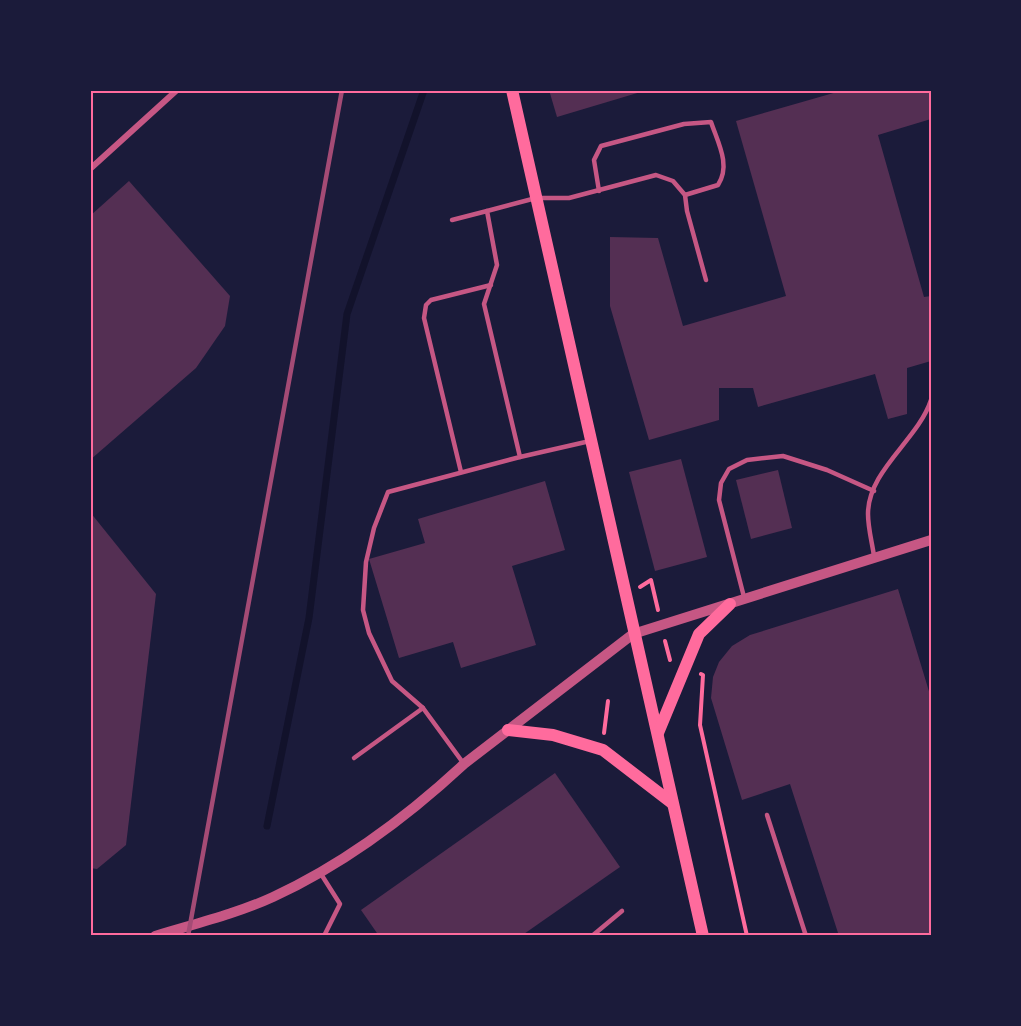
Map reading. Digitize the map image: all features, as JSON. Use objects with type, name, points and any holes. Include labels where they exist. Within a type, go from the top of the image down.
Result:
[{"type":"main road","points":[[512,90],[703,936]]},
{"type":"main road","points":[[658,733],[699,634],[730,604]]},
{"type":"main road","points":[[508,730],[554,735],[603,750],[672,802]]},
{"type":"street","points":[[90,169],[177,90]]},
{"type":"street","points":[[155,936],[271,897],[319,872],[419,802],[464,764],[633,634],[931,540]]},
{"type":"lane","points":[[599,191],[594,160],[601,146],[684,124],[711,122],[725,166],[723,177],[718,185],[686,195]]},
{"type":"lane","points":[[452,220],[536,198],[569,198],[656,175],[673,181],[686,195],[687,211],[706,280]]},
{"type":"lane","points":[[487,211],[497,265],[484,304],[520,457]]},
{"type":"lane","points":[[461,472],[424,318],[426,305],[431,300],[490,285]]},
{"type":"lane","points":[[874,558],[868,513],[874,491],[881,476],[926,414],[931,400]]},
{"type":"lane","points":[[464,764],[423,708],[392,681],[369,633],[363,610],[366,562],[374,528],[388,492],[590,441]]},
{"type":"lane","points":[[745,599],[719,500],[721,483],[729,470],[747,460],[783,456],[827,470],[874,491]]},
{"type":"lane","points":[[354,758],[423,708]]},
{"type":"lane","points":[[767,815],[806,936]]},
{"type":"lane","points":[[319,872],[338,896],[340,904],[324,936]]},
{"type":"lane","points":[[592,936],[622,911]]},
{"type":"path","points":[[664,667],[670,663]]},
{"type":"path","points":[[703,675],[700,725],[747,936]]},
{"type":"path","points":[[603,739],[608,701]]},
{"type":"building","points":[[549,90],[644,90],[644,91],[557,117]]},
{"type":"building","points":[[844,90],[931,90],[931,119],[878,135],[924,297],[931,296],[931,361],[907,368],[907,414],[888,419],[875,374],[758,407],[753,388],[719,388],[719,420],[649,440],[610,306],[610,237],[658,238],[683,326],[786,296],[736,121]]},
{"type":"building","points":[[129,181],[230,296],[225,326],[196,368],[90,460],[90,216]]},
{"type":"building","points":[[681,459],[707,557],[655,571],[629,472]]},
{"type":"building","points":[[778,470],[792,528],[751,539],[736,480]]},
{"type":"building","points":[[545,481],[565,550],[512,566],[536,645],[461,668],[453,642],[399,658],[369,559],[425,543],[418,519]]},
{"type":"building","points":[[90,512],[156,594],[126,845],[97,869],[90,868]]},
{"type":"building","points":[[898,589],[931,698],[931,936],[839,936],[790,784],[742,800],[711,698],[713,677],[719,662],[732,646],[750,635]]},
{"type":"building","points":[[555,773],[620,867],[521,936],[379,936],[361,910]]},
{"type":"waterway","points":[[267,826],[309,618],[347,314],[424,90]]},
{"type":"railway","points":[[188,936],[342,90]]}]
